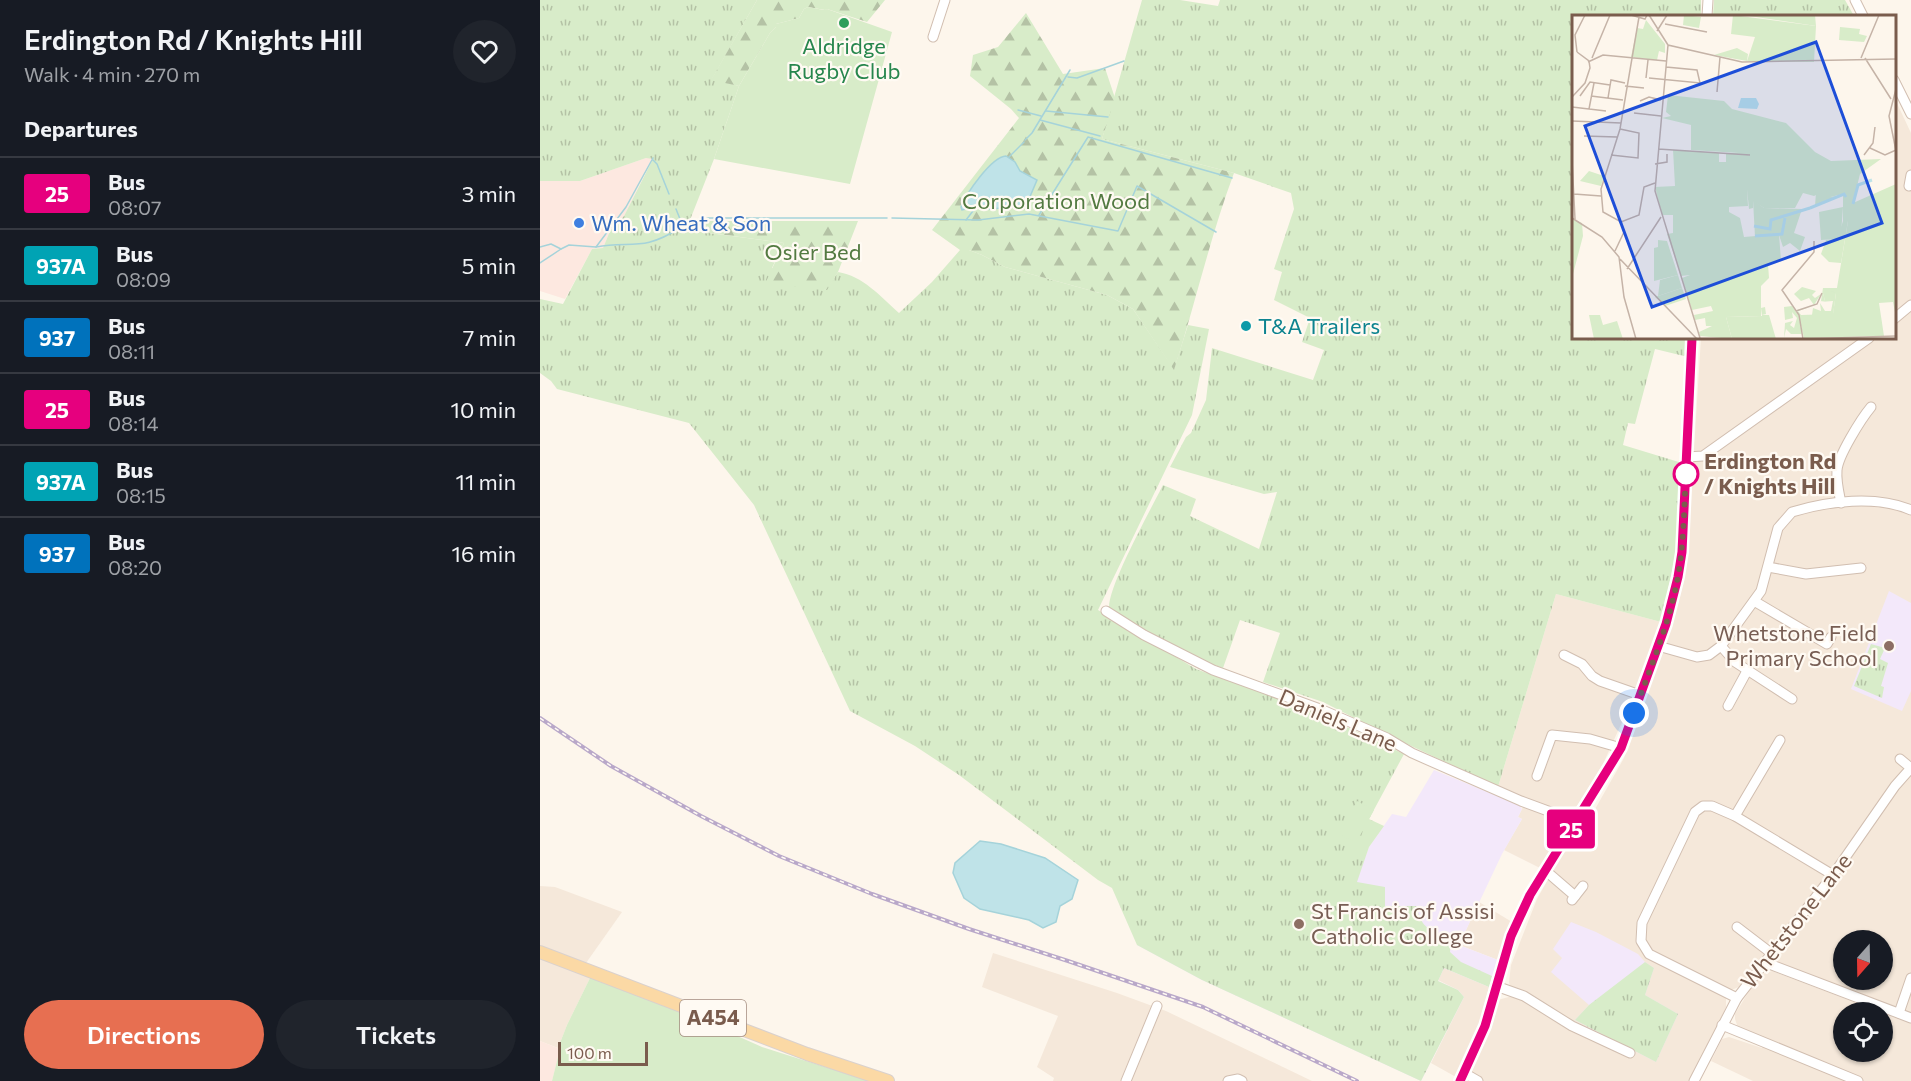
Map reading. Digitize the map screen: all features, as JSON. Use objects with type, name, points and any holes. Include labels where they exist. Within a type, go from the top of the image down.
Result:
[{"type":"main road","name":"A454","points":[[540,952],[807,1054],[888,1081]]},
{"type":"street","points":[[933,36],[945,0]]},
{"type":"street","points":[[1707,15],[1708,0]]},
{"type":"street","points":[[1855,0],[1862,15]]},
{"type":"street","points":[[1896,84],[1911,114]]},
{"type":"street","points":[[1909,186],[1911,175]]},
{"type":"street","points":[[1896,317],[1911,305]]},
{"type":"street","points":[[1478,1081],[1462,1077],[1485,1026],[1511,936],[1530,895],[1621,748],[1666,624],[1682,552],[1692,339]]},
{"type":"street","points":[[1687,458],[1703,456],[1868,339]]},
{"type":"street","points":[[1841,503],[1836,471],[1838,462],[1867,420],[1871,407]]},
{"type":"street","points":[[1658,646],[1697,657],[1708,655],[1720,646],[1761,591],[1778,528],[1792,512],[1841,503],[1879,502],[1911,510]]},
{"type":"street","points":[[1768,567],[1806,574],[1862,569]]},
{"type":"street","points":[[1754,601],[1827,644],[1831,637]]},
{"type":"street","name":"Daniels Lane","points":[[1106,611],[1144,635],[1213,670],[1320,709],[1521,801],[1575,821]]},
{"type":"street","points":[[1720,646],[1735,662],[1794,699]]},
{"type":"street","points":[[1564,655],[1582,664],[1592,676],[1600,681],[1640,695]]},
{"type":"street","points":[[1582,664],[1590,656]]},
{"type":"street","points":[[1729,706],[1747,670]]},
{"type":"street","points":[[1537,777],[1552,735],[1590,739],[1621,748]]},
{"type":"street","points":[[1735,816],[1780,740]]},
{"type":"street","points":[[1900,759],[1911,768]]},
{"type":"street","points":[[1541,765],[1551,768]]},
{"type":"street","name":"Whetstone Lane","points":[[1694,1081],[1737,998],[1833,875],[1895,786],[1911,768]]},
{"type":"street","points":[[1737,998],[1649,954],[1640,936],[1642,923],[1695,812],[1703,806],[1712,806],[1735,816],[1833,875]]},
{"type":"street","points":[[1546,872],[1573,898],[1583,886]]},
{"type":"street","points":[[1742,927],[1771,952]]},
{"type":"street","points":[[1764,962],[1911,1018]]},
{"type":"street","points":[[1899,1013],[1911,978]]},
{"type":"street","points":[[1496,986],[1530,999],[1572,1026],[1626,1051],[1618,1059]]},
{"type":"street","points":[[1126,1081],[1157,1006]]},
{"type":"street","points":[[1722,1025],[1858,1081]]},
{"type":"street","points":[[1228,1081],[1238,1079],[1242,1081]]},
{"type":"shaded area","points":[[1896,101],[1911,133],[1911,1081],[1753,1081],[1711,1061],[1722,1039],[1729,1037],[1762,1048],[1765,1039],[1738,1028],[1735,1014],[1759,975],[1772,971],[1854,1002],[1833,1002],[1833,1062],[1893,1062],[1893,1002],[1860,1002],[1862,997],[1845,990],[1893,990],[1893,930],[1833,930],[1833,985],[1779,963],[1774,955],[1741,986],[1729,991],[1713,991],[1726,998],[1726,1007],[1691,1081],[1465,1081],[1498,1000],[1512,996],[1509,982],[1511,965],[1537,899],[1584,815],[1590,818],[1624,758],[1677,603],[1687,560],[1701,339],[1896,339]]},
{"type":"shaded area","name":"Wm. Wheat & Son","points":[[646,158],[653,158],[624,216],[610,231],[603,248],[592,249],[565,299],[540,291],[540,181],[580,181]]},
{"type":"shaded area","name":"Whetstone Field Primary School","points":[[1889,591],[1911,603],[1911,691],[1902,711],[1851,689]]},
{"type":"shaded area","points":[[1556,594],[1661,622],[1632,700],[1603,764],[1571,816],[1498,787]]},
{"type":"shaded area","name":"St Francis of Assisi Catholic College","points":[[1434,770],[1519,805],[1522,809],[1518,817],[1522,819],[1502,854],[1459,945],[1498,960],[1489,987],[1444,968],[1438,981],[1458,990],[1464,997],[1421,1081],[1202,980],[1137,945],[1350,898],[1369,847],[1392,814],[1406,817]]},
{"type":"shaded area","points":[[1524,805],[1569,825],[1542,869],[1504,850],[1522,819],[1518,817]]},
{"type":"shaded area","points":[[540,886],[555,887],[622,912],[586,963],[540,946]]},
{"type":"shaded area","points":[[1479,902],[1512,922],[1498,960],[1459,945]]},
{"type":"shaded area","points":[[1571,922],[1638,954],[1654,968],[1645,995],[1678,1014],[1656,1062],[1575,1020],[1589,1005],[1551,972],[1562,958],[1553,949]]},
{"type":"shaded area","points":[[993,953],[1166,1011],[1312,1081],[1053,1081],[1054,1078],[1037,1067],[1058,1016],[982,987]]},
{"type":"shaded area","points":[[540,955],[591,976],[558,1048],[540,1041]]},
{"type":"shaded area","points":[[1444,968],[1489,987],[1477,1031],[1456,1077],[1431,1063],[1464,997],[1458,990],[1438,980]]},
{"type":"shaded area","points":[[540,1041],[560,1049],[552,1081],[540,1081]]},
{"type":"green space","points":[[540,0],[757,0],[712,79],[739,86],[686,230],[784,243],[772,268],[826,290],[838,272],[847,274],[871,288],[899,313],[932,282],[960,250],[969,250],[1005,267],[1107,295],[1133,309],[1174,369],[1188,325],[1209,329],[1192,415],[1098,610],[1196,669],[1315,712],[1404,754],[1369,819],[1384,826],[1369,847],[1357,882],[1385,887],[1385,906],[1417,906],[1424,924],[1433,932],[1451,941],[1450,952],[1461,962],[1492,976],[1489,987],[1444,968],[1438,981],[1458,990],[1464,997],[1421,1081],[1202,980],[1137,945],[1112,888],[1098,880],[959,775],[915,746],[850,711],[754,505],[689,423],[557,389],[540,373],[540,299],[563,304],[592,249],[603,248],[610,231],[624,216],[653,159],[646,158],[580,181],[540,181]]},
{"type":"green space","points":[[757,0],[885,0],[867,22],[827,9],[808,7],[804,9],[799,18],[776,24],[739,86],[711,80]]},
{"type":"green space","points":[[1142,0],[1180,0],[1218,6],[1220,0],[1701,0],[1701,15],[1572,15],[1572,339],[1689,339],[1688,357],[1655,349],[1635,424],[1628,423],[1623,445],[1682,463],[1676,553],[1661,622],[1556,594],[1498,787],[1323,702],[1263,682],[1280,633],[1240,620],[1223,668],[1164,642],[1109,608],[1122,566],[1163,485],[1196,499],[1190,516],[1259,549],[1277,492],[1264,494],[1170,467],[1186,437],[1191,433],[1206,400],[1212,348],[1313,380],[1324,350],[1302,342],[1310,318],[1274,300],[1282,272],[1274,269],[1294,209],[1291,193],[1234,173],[1102,139]]},
{"type":"green space","points":[[1714,0],[1845,0],[1853,15],[1713,15]]},
{"type":"green space","points":[[808,7],[827,9],[892,32],[850,184],[714,159],[739,86],[770,33],[776,24],[799,18],[804,9]]},
{"type":"green space","name":"Corporation Wood","points":[[1026,13],[1063,74],[1105,68],[1115,98],[1102,139],[1234,173],[1217,222],[1174,370],[1133,309],[1107,295],[1005,267],[969,250],[960,250],[932,230],[1019,118],[970,76],[973,55],[998,47]]},
{"type":"green space","name":"Osier Bed","points":[[706,221],[858,221],[838,272],[827,290],[765,284],[784,243],[703,232],[702,224]]},
{"type":"green space","points":[[1871,644],[1885,648],[1880,659],[1888,663],[1881,686],[1884,687],[1882,698],[1854,686]]},
{"type":"green space","points":[[1357,801],[1374,810],[1356,843],[1339,834]]},
{"type":"green space","points":[[1645,962],[1654,968],[1645,995],[1678,1014],[1656,1062],[1575,1020],[1589,1005]]},
{"type":"green space","points":[[591,976],[697,1018],[762,1047],[869,1081],[552,1081],[560,1049],[558,1048]]},
{"type":"water","points":[[1006,156],[1015,162],[1020,171],[1037,180],[1026,206],[990,209],[976,207],[962,210],[961,207],[973,185],[986,169]]},
{"type":"water","points":[[980,841],[1001,844],[1045,858],[1078,880],[1072,899],[1060,906],[1056,922],[1043,928],[1029,920],[980,909],[964,898],[953,873],[955,863]]},
{"type":"waterway","points":[[1068,77],[1077,78],[1124,61]]},
{"type":"waterway","points":[[1025,140],[1032,133],[1070,70]]},
{"type":"waterway","points":[[1018,110],[1041,116]]},
{"type":"waterway","points":[[1046,111],[1108,117]]},
{"type":"waterway","points":[[1040,120],[1100,136]]},
{"type":"waterway","points":[[1039,215],[1088,137],[1232,178]]},
{"type":"waterway","points":[[1009,157],[1024,142]]},
{"type":"waterway","points":[[540,247],[551,244],[561,249],[569,245],[596,247],[626,207],[653,158]]},
{"type":"waterway","points":[[653,160],[657,164],[669,194]]},
{"type":"waterway","points":[[892,218],[978,220],[1029,214],[1118,231],[1137,186],[1216,232]]},
{"type":"waterway","points":[[966,220],[976,207]]},
{"type":"waterway","points":[[676,209],[684,229],[697,227],[708,218],[887,218]]},
{"type":"waterway","points":[[596,247],[646,243],[678,229]]},
{"type":"waterway","points":[[540,263],[561,249]]},
{"type":"railway","points":[[540,718],[611,766],[779,856],[872,894],[969,929],[1203,1007],[1357,1081]]},
{"type":"bus line","name":"25","points":[[1460,1081],[1485,1026],[1511,936],[1530,895],[1621,748],[1666,624],[1682,552],[1692,339]]},
{"type":"place","name":"Aldridge Rugby Club","points":[[844,23]]},
{"type":"place","name":"Wm. Wheat & Son","points":[[579,223]]},
{"type":"place","name":"T&A Trailers","points":[[1246,326]]},
{"type":"place","name":"Erdington Rd / Knights Hill","points":[[1686,474]]},
{"type":"place","name":"Whetstone Field Primary School","points":[[1889,646]]},
{"type":"place","name":"St Francis of Assisi Catholic College","points":[[1299,924]]},
{"type":"route","points":[[1634,713],[1666,624],[1678,577],[1682,552],[1686,474]]}]
